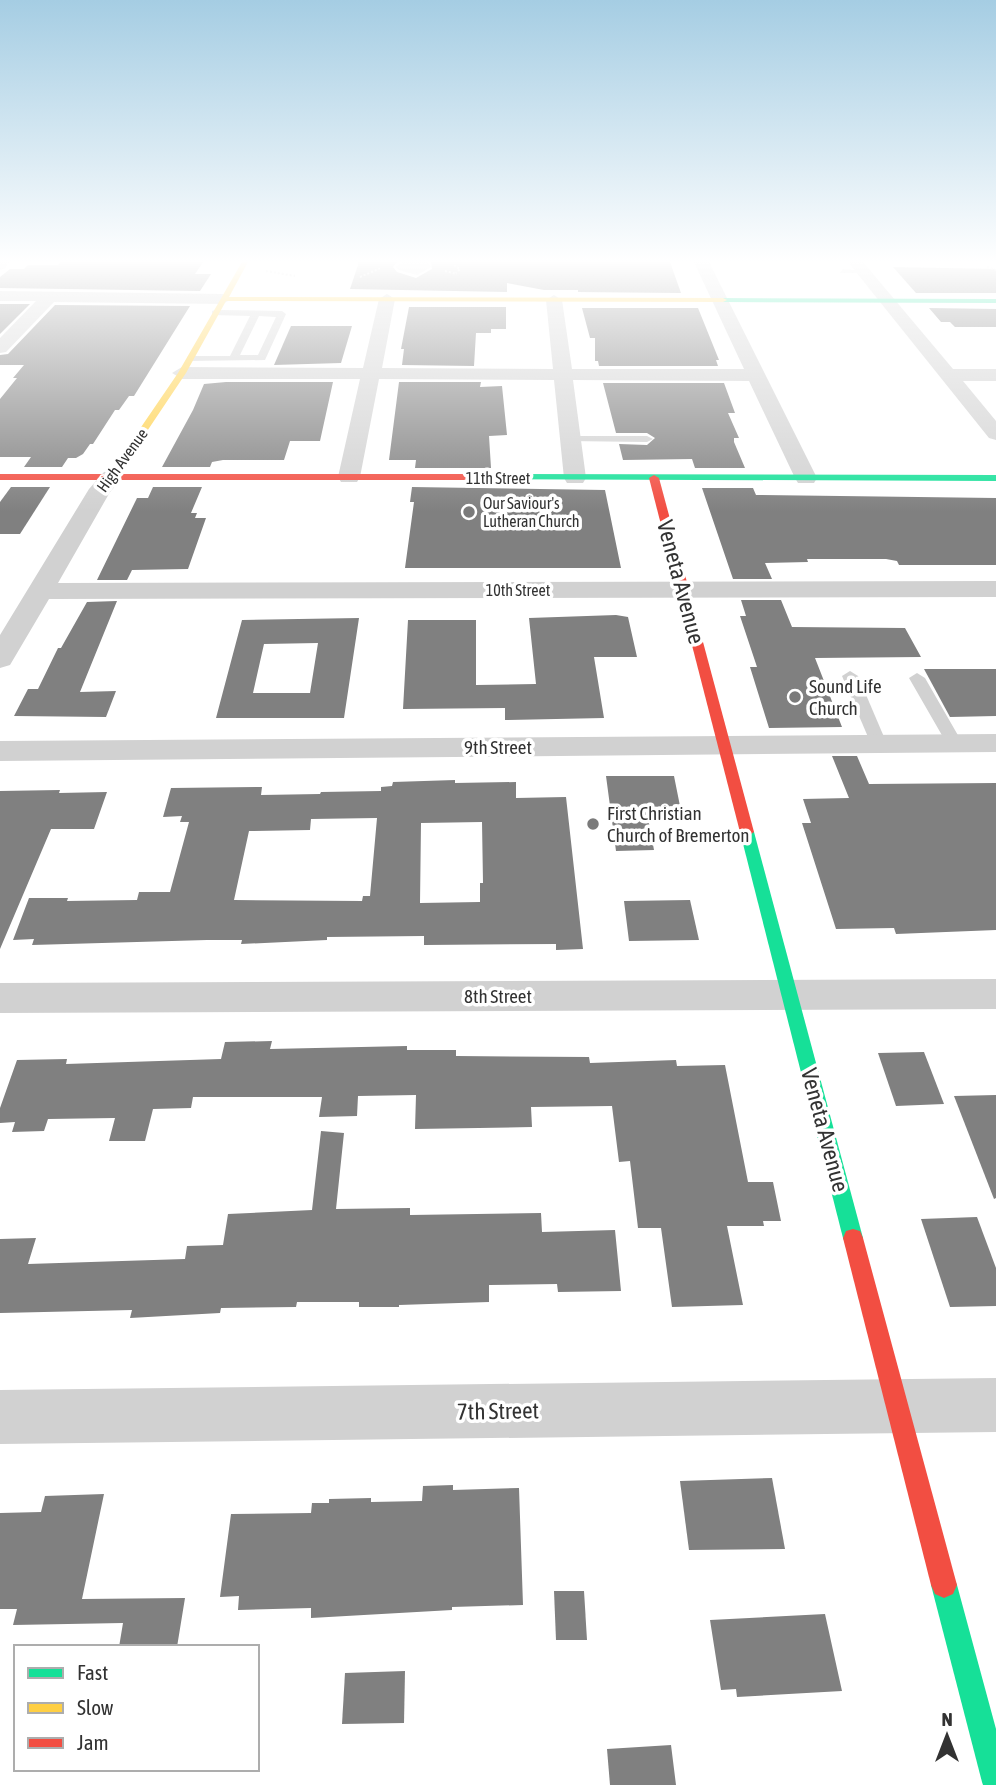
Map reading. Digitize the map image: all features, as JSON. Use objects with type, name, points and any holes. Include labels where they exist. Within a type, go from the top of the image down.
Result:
[{"type":"street","name":"High Avenue","points":[[0,659],[11,623],[40,591],[100,489],[112,477],[197,345]]},
{"type":"street","points":[[349,477],[377,345]]},
{"type":"street","points":[[558,345],[575,478]]},
{"type":"street","points":[[742,345],[806,478]]},
{"type":"street","points":[[922,345],[996,434]]},
{"type":"street","points":[[186,366],[370,375],[757,375]]},
{"type":"street","points":[[946,375],[996,375]]},
{"type":"street","name":"11th Street","points":[[0,477],[996,478]]},
{"type":"street","name":"Veneta Avenue","points":[[654,478],[996,1782]]},
{"type":"street","name":"10th Street","points":[[40,591],[996,589]]},
{"type":"street","name":"9th Street","points":[[0,751],[996,743]]},
{"type":"street","name":"8th Street","points":[[0,998],[996,994]]},
{"type":"street","name":"7th Street","points":[[0,1417],[996,1405]]},
{"type":"lane","points":[[233,359],[240,345]]},
{"type":"lane","points":[[186,366],[262,358],[268,345]]},
{"type":"lane","points":[[570,439],[647,439]]},
{"type":"lane","points":[[850,676],[879,744]]},
{"type":"lane","points":[[917,678],[955,744]]},
{"type":"building","points":[[16,345],[166,345],[134,396],[129,396],[119,410],[115,410],[93,444],[90,444],[83,454],[68,458],[62,467],[24,467],[31,457],[0,457],[0,399],[24,365],[0,365],[0,355],[8,354]]},
{"type":"building","points":[[283,345],[346,345],[341,363],[274,365]]},
{"type":"building","points":[[402,345],[475,345],[474,366],[402,365],[404,349],[401,349]]},
{"type":"building","points":[[595,345],[713,345],[719,360],[716,360],[718,366],[599,366],[598,361],[595,361]]},
{"type":"building","points":[[333,382],[320,441],[290,441],[284,460],[223,460],[212,462],[210,467],[162,467],[204,384]]},
{"type":"building","points":[[399,382],[481,382],[480,387],[502,386],[507,435],[489,436],[491,468],[415,468],[416,460],[389,460]]},
{"type":"building","points":[[603,383],[724,383],[735,413],[728,413],[739,438],[734,438],[734,442],[745,468],[695,468],[692,459],[623,460],[619,444],[647,445],[655,438],[647,433],[616,433]]},
{"type":"building","points":[[11,487],[50,487],[20,534],[0,534],[0,502]]},
{"type":"building","points":[[153,487],[202,487],[191,513],[197,513],[195,518],[206,518],[188,569],[132,570],[127,580],[97,580],[137,498],[148,498]]},
{"type":"building","points":[[412,487],[605,490],[621,568],[405,568],[414,502],[410,502]]},
{"type":"building","points":[[702,488],[753,488],[756,495],[996,498],[996,565],[899,565],[897,561],[886,559],[807,559],[808,562],[765,563],[772,579],[733,579]]},
{"type":"building","points":[[741,600],[781,600],[792,627],[905,628],[921,657],[815,658],[842,727],[769,728],[750,667],[757,667],[740,616],[746,616]]},
{"type":"building","points":[[117,601],[80,692],[116,691],[106,717],[14,716],[28,689],[38,689],[58,648],[61,648],[87,602]]},
{"type":"building","points":[[616,615],[628,617],[637,657],[594,657],[604,718],[505,720],[505,708],[403,709],[408,620],[476,620],[476,685],[536,684],[529,618]]},
{"type":"building","points":[[359,618],[344,718],[216,718],[242,620]],"holes":[[[318,643],[310,693],[253,693],[264,644]]]},
{"type":"building","points":[[924,669],[996,669],[996,716],[950,717]]},
{"type":"building","points":[[832,756],[857,756],[869,784],[996,783],[996,930],[896,934],[894,928],[836,929],[802,823],[811,823],[803,799],[849,798]]},
{"type":"building","points":[[606,776],[674,776],[680,806],[646,807],[654,850],[616,851]]},
{"type":"building","points":[[393,782],[516,782],[516,798],[566,797],[583,949],[556,950],[556,944],[424,945],[424,936],[327,937],[327,940],[241,944],[242,940],[207,940],[32,945],[34,939],[13,940],[29,898],[68,898],[67,901],[137,900],[139,892],[170,892],[189,822],[180,822],[182,816],[163,817],[171,788],[262,787],[261,795],[320,794],[381,791],[381,787],[392,786]],"holes":[[[377,818],[370,896],[363,896],[362,901],[234,900],[249,831],[310,830],[311,819]],[[482,822],[483,883],[480,883],[480,902],[420,903],[421,823]]]},
{"type":"building","points":[[60,790],[59,793],[107,792],[94,829],[51,829],[0,949],[0,791]]},
{"type":"building","points":[[690,900],[699,940],[629,941],[624,901]]},
{"type":"building","points":[[272,1041],[270,1049],[407,1046],[407,1050],[456,1050],[456,1056],[589,1057],[590,1063],[676,1060],[677,1066],[725,1065],[748,1182],[773,1182],[781,1221],[763,1221],[764,1226],[727,1226],[743,1305],[672,1307],[661,1228],[638,1228],[630,1161],[619,1162],[612,1106],[531,1107],[532,1127],[415,1129],[416,1095],[358,1096],[357,1116],[319,1117],[322,1097],[193,1097],[191,1108],[153,1109],[145,1141],[109,1141],[115,1118],[48,1119],[44,1131],[12,1132],[15,1122],[0,1123],[0,1108],[17,1060],[67,1059],[66,1064],[221,1059],[225,1042]]},
{"type":"building","points":[[924,1052],[944,1104],[896,1106],[878,1053]]},
{"type":"building","points":[[996,1095],[996,1198],[994,1199],[954,1096]]},
{"type":"building","points":[[321,1131],[344,1133],[336,1209],[410,1208],[410,1215],[541,1213],[542,1232],[615,1230],[621,1291],[558,1292],[557,1284],[489,1285],[489,1302],[359,1307],[359,1302],[297,1302],[296,1307],[221,1308],[220,1313],[130,1318],[132,1310],[0,1313],[0,1239],[36,1238],[28,1264],[185,1259],[187,1246],[223,1245],[228,1214],[312,1210]]},
{"type":"building","points":[[977,1217],[996,1268],[996,1306],[950,1307],[921,1219]]},
{"type":"building","points":[[772,1478],[785,1549],[689,1550],[680,1481]]},
{"type":"building","points":[[453,1485],[453,1490],[519,1488],[523,1605],[452,1607],[452,1610],[311,1618],[311,1608],[238,1610],[239,1596],[220,1597],[231,1514],[311,1513],[312,1503],[329,1503],[329,1499],[422,1501],[423,1486]]},
{"type":"building","points":[[104,1494],[82,1599],[185,1598],[177,1645],[119,1645],[123,1623],[13,1625],[17,1609],[0,1609],[0,1513],[41,1512],[45,1496]]},
{"type":"building","points":[[554,1591],[584,1591],[587,1640],[556,1640]]},
{"type":"building","points":[[825,1614],[842,1691],[737,1697],[736,1689],[721,1690],[710,1620]]},
{"type":"building","points":[[405,1671],[404,1723],[342,1724],[345,1673]]},
{"type":"building","points":[[671,1745],[676,1785],[610,1785],[607,1749]]},
{"type":"traffic: fast","points":[[466,477],[996,478]]},
{"type":"traffic: fast","points":[[747,832],[853,1238]]},
{"type":"traffic: fast","points":[[944,1585],[996,1782]]},
{"type":"traffic: slow","points":[[112,477],[198,345]]},
{"type":"traffic: jam","points":[[0,477],[466,477]]},
{"type":"traffic: jam","points":[[654,478],[747,832]]},
{"type":"traffic: jam","points":[[853,1238],[944,1585]]},
{"type":"place","name":"Our Saviour's Lutheran Church","points":[[469,512]]},
{"type":"place","name":"Sound Life Church","points":[[795,697]]},
{"type":"place","name":"First Christian Church of Bremerton","points":[[593,824]]}]
